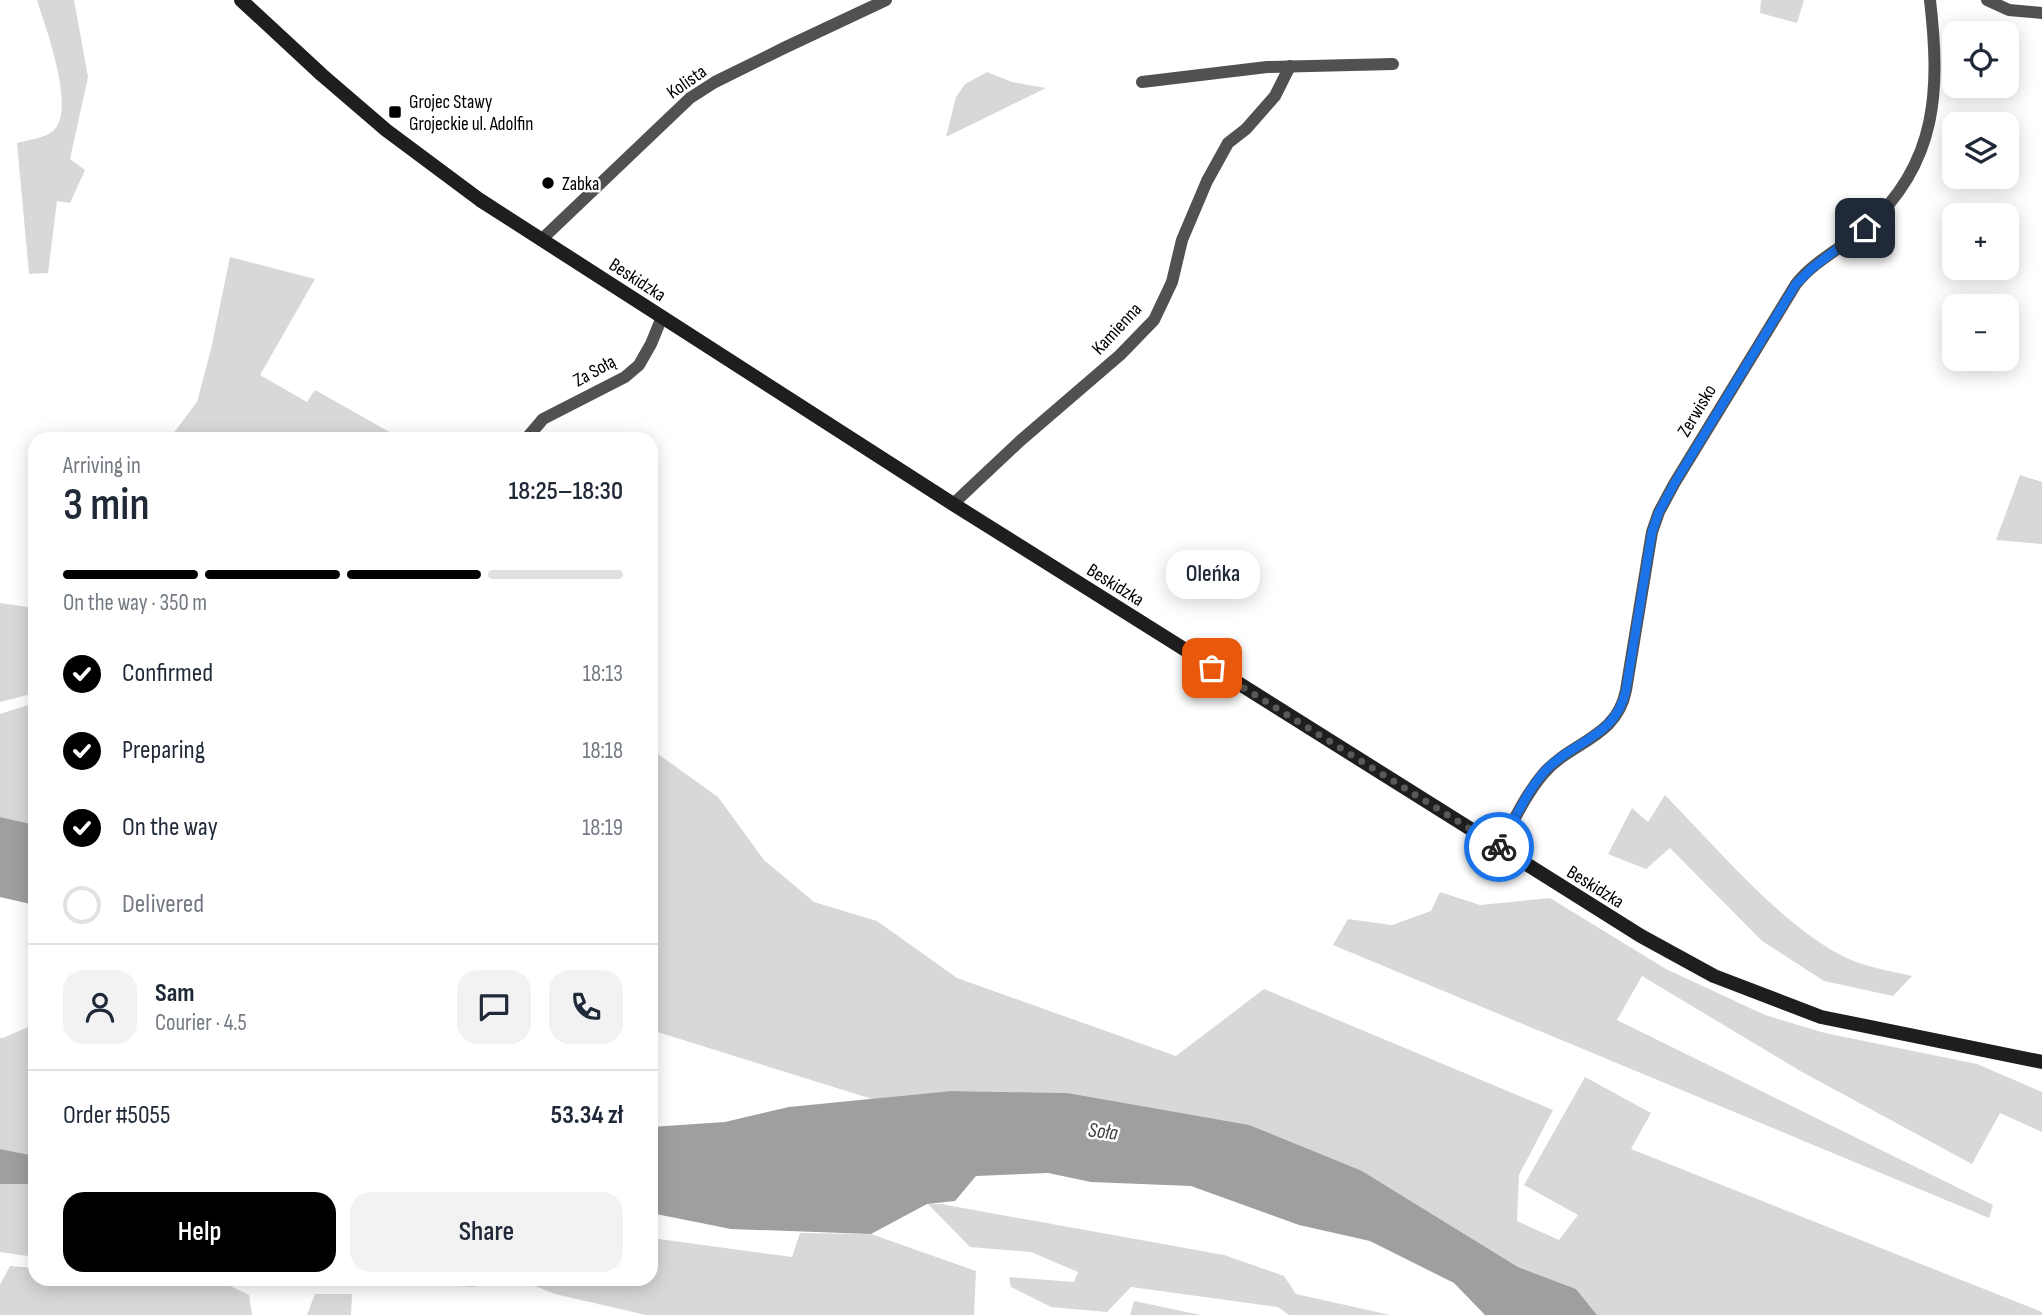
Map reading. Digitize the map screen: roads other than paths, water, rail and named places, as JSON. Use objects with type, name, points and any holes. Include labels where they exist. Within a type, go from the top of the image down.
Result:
[{"type":"main road","name":"Beskidzka","points":[[241,0],[322,75],[416,154],[470,194],[953,504],[1641,936],[1702,970],[1822,1017],[2042,1062]]},
{"type":"street","name":"Kolista","points":[[541,240],[690,98],[715,82],[887,0]]},
{"type":"street","name":"Zerwisko","points":[[1499,848],[1542,775],[1564,754],[1602,732],[1619,710],[1626,690],[1652,532],[1659,512],[1683,468],[1796,284],[1812,268],[1873,221],[1899,189],[1915,163],[1928,131],[1936,93],[1936,59],[1930,0]]},
{"type":"street","points":[[1987,0],[2009,10],[2042,13]]},
{"type":"street","points":[[1142,82],[1290,66],[1393,64]]},
{"type":"street","name":"Kamienna","points":[[953,504],[1020,441],[1120,355],[1154,320],[1172,282],[1182,240],[1207,181],[1228,144],[1246,129],[1275,96],[1290,66]]},
{"type":"street","name":"Za Sołą","points":[[532,432],[543,419],[625,377],[645,355],[662,317]]},
{"type":"water","points":[[0,817],[28,823],[28,903],[0,897]]},
{"type":"water","name":"Soła","points":[[951,1091],[1067,1093],[1249,1125],[1362,1171],[1518,1267],[1576,1289],[1597,1315],[1485,1315],[1454,1283],[1370,1241],[1299,1225],[1191,1186],[1091,1182],[1048,1173],[976,1176],[955,1201],[927,1204],[871,1234],[731,1229],[658,1214],[658,1127],[725,1122],[789,1107]]},
{"type":"water","points":[[0,1149],[28,1155],[28,1184],[0,1184]]},
{"type":"place","name":"Grojec Stawy Grojeckie ul. Adolfin","points":[[395,112]]},
{"type":"place","name":"Zabka","points":[[548,183]]},
{"type":"place","name":"Oleńka","points":[[1212,668]]}]
